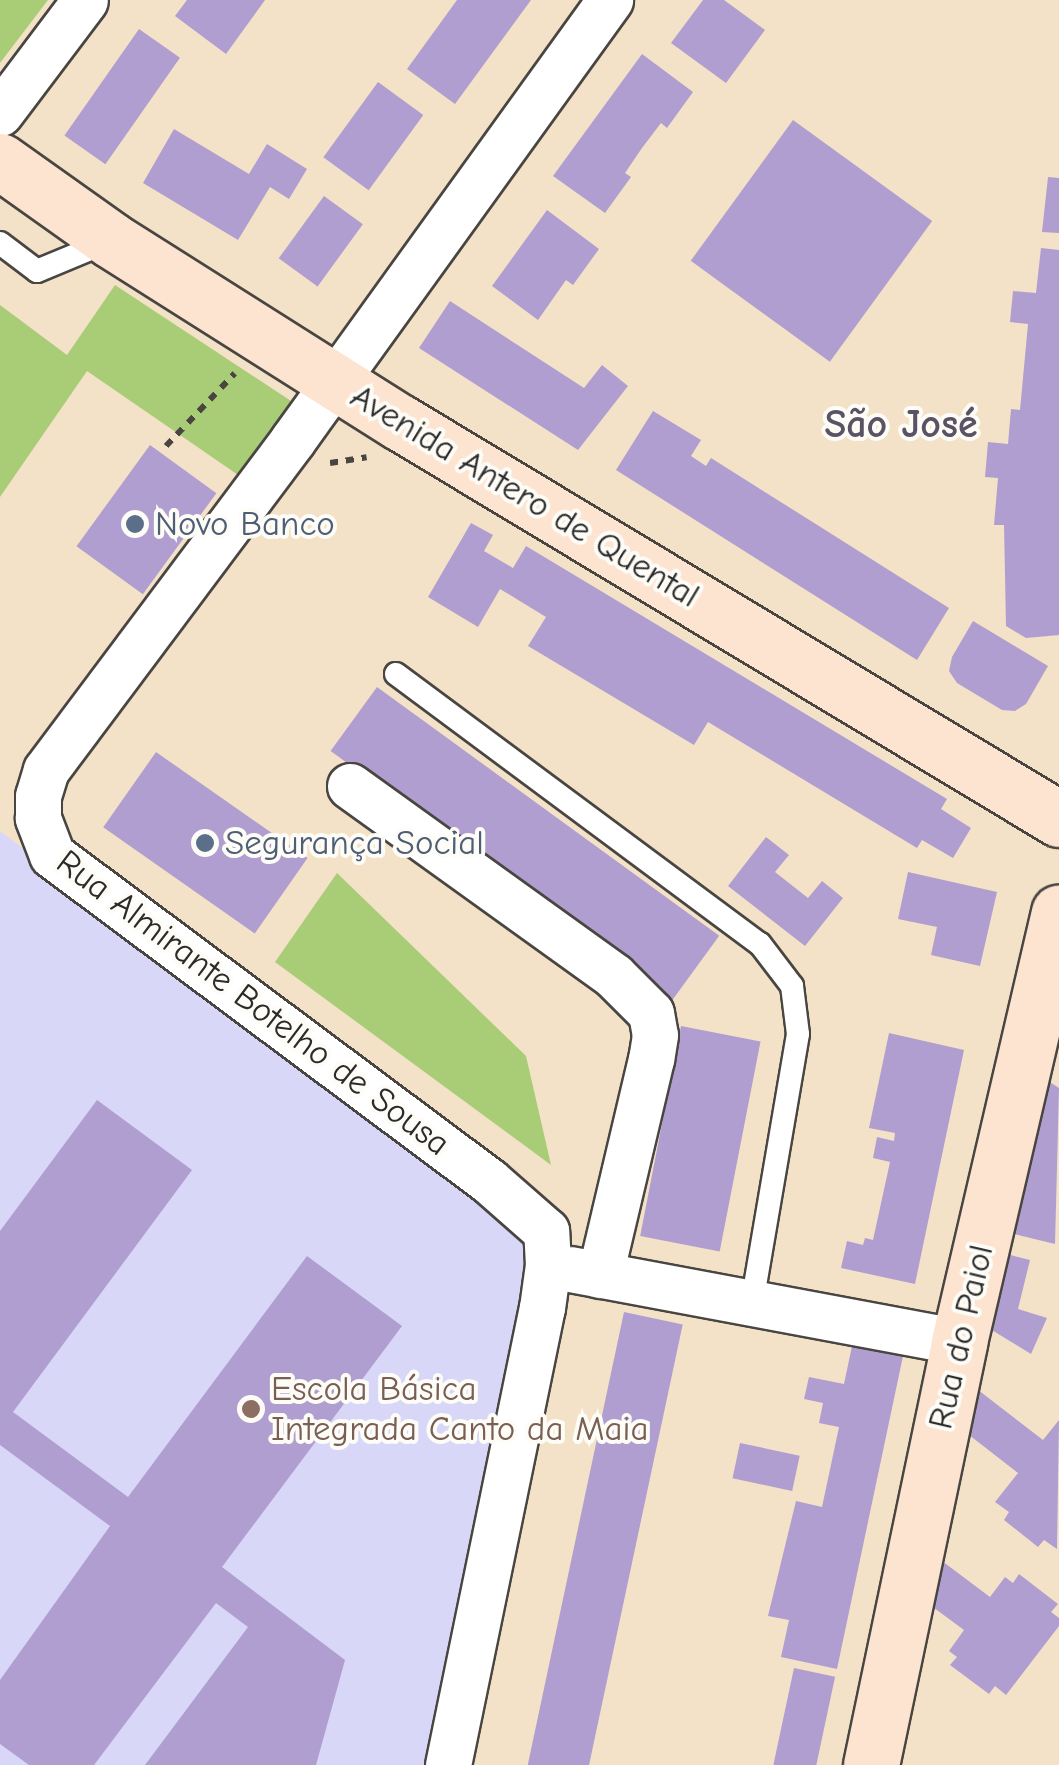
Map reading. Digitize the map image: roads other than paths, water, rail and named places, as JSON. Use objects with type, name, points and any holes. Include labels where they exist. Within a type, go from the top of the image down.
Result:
[{"type":"main road","name":"Avenida Antero de Quental","points":[[0,160],[111,240],[267,340],[1059,819]]},
{"type":"main road","name":"Rua do Paiol","points":[[882,1763],[959,1342],[1059,912]]},
{"type":"street","points":[[0,113],[85,0]]},
{"type":"street","name":"Rua Almirante Botelho de Sousa","points":[[548,1265],[546,1232],[489,1181],[52,855],[38,818],[38,796],[46,770],[336,380],[610,0]]},
{"type":"street","points":[[350,786],[614,976],[651,1013],[655,1034],[651,1059],[600,1275]]},
{"type":"street","points":[[448,1765],[548,1265],[959,1342]]},
{"type":"lane","points":[[0,243],[38,270],[111,240]]},
{"type":"lane","points":[[396,674],[760,944],[792,986],[798,1034],[752,1303]]},
{"type":"place","name":"Novo Banco","points":[[135,524]]},
{"type":"place","name":"Segurança Social","points":[[205,843]]},
{"type":"place","name":"Escola Básica Integrada Canto da Maia","points":[[251,1409]]},
{"type":"district","name":"São José","points":[[901,424]]}]
